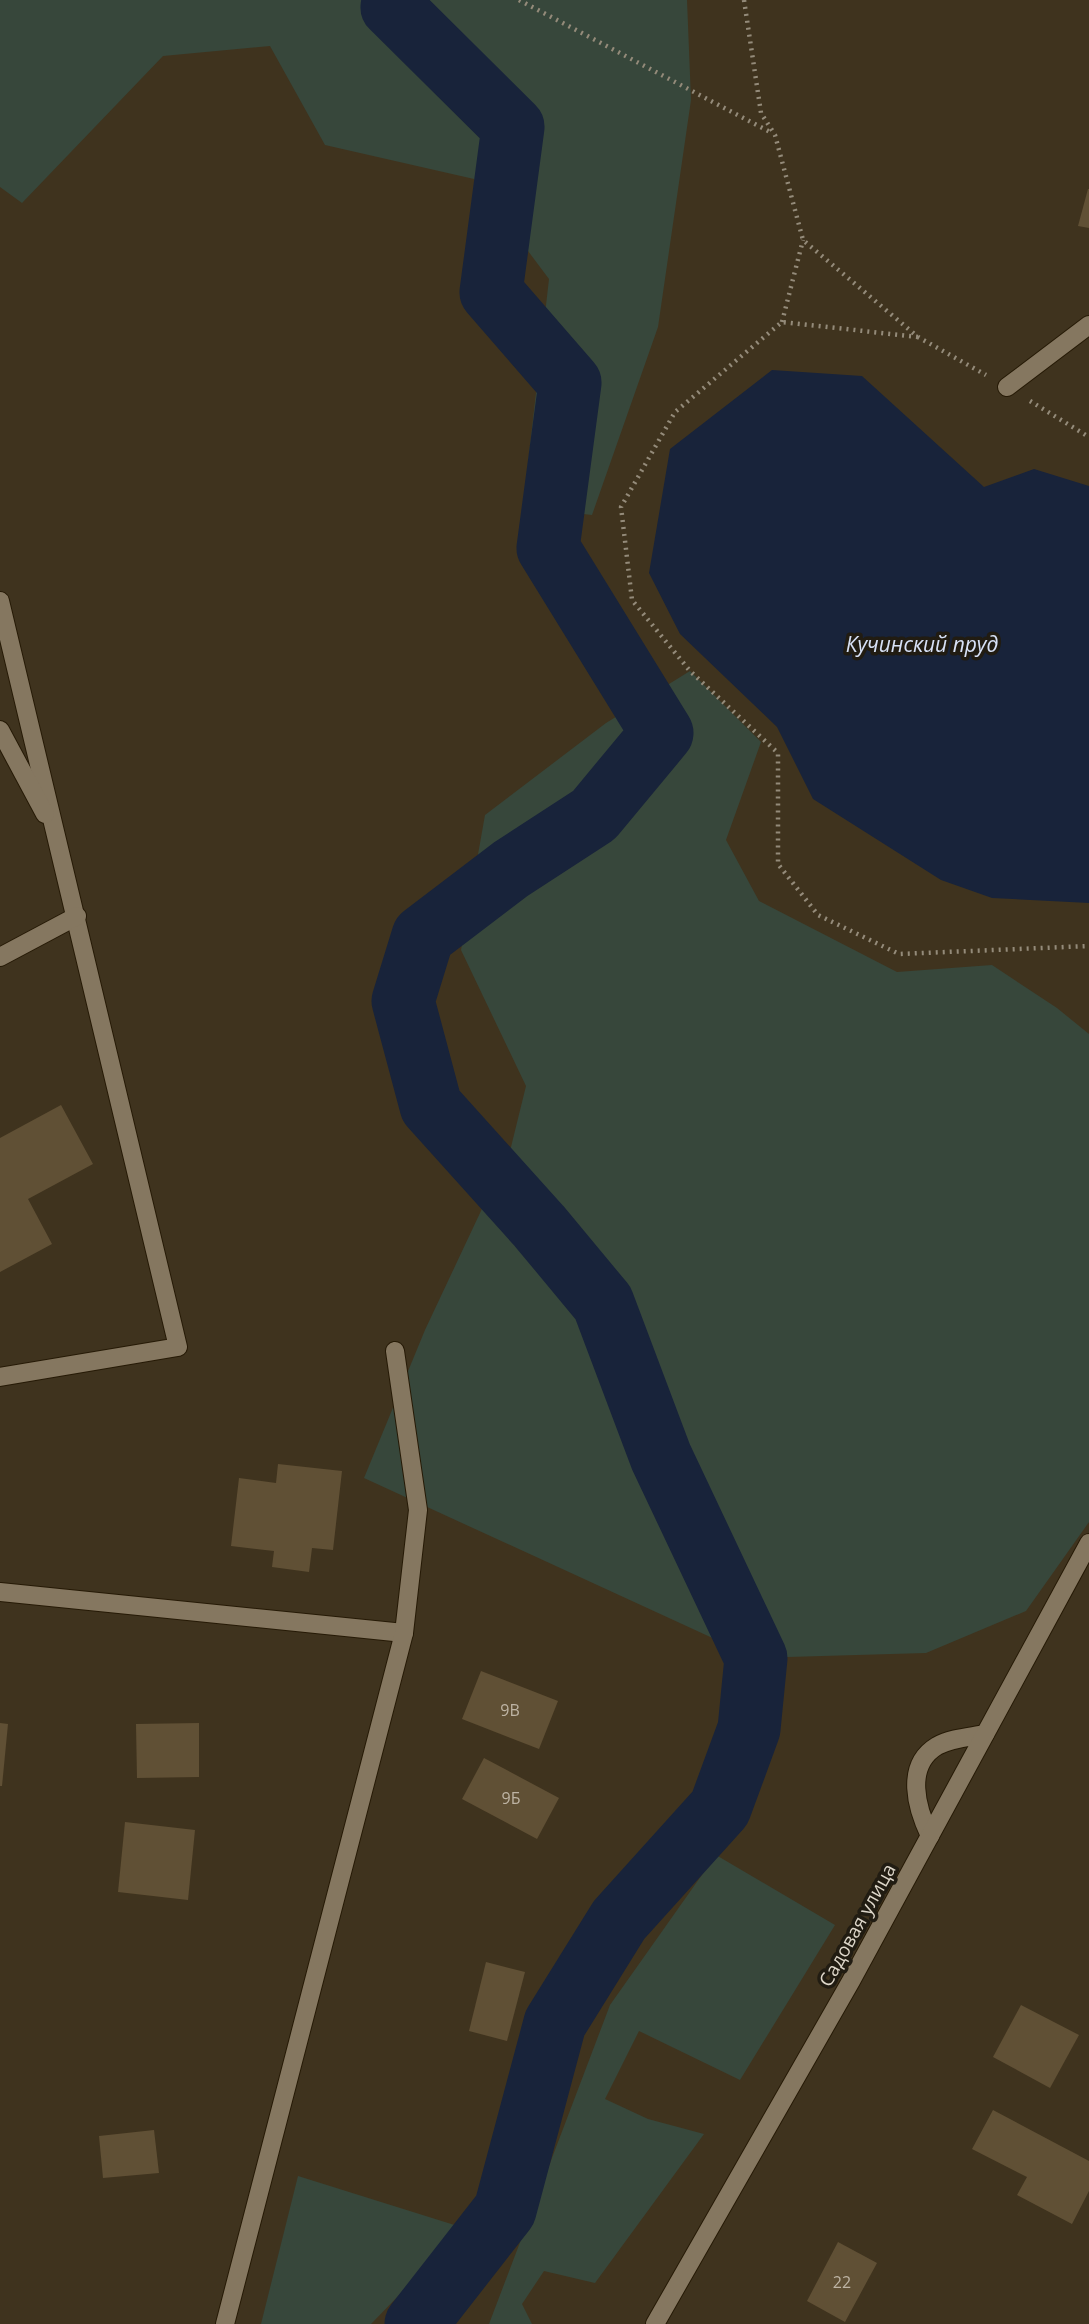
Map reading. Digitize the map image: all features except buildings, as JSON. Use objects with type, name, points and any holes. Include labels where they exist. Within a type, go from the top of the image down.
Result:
[{"type":"street","points":[[1007,387],[1089,325]]},
{"type":"street","points":[[0,601],[59,839],[178,1347],[0,1377]]},
{"type":"street","points":[[0,730],[59,839]]},
{"type":"street","points":[[0,957],[77,916]]},
{"type":"street","points":[[225,2324],[404,1633],[418,1510],[395,1350]]},
{"type":"street","name":"Садовая улица","points":[[655,2324],[851,1981],[1089,1543]]},
{"type":"street","points":[[0,1592],[404,1633]]},
{"type":"street","points":[[930,1836],[919,1813],[915,1790],[919,1768],[935,1747],[985,1734]]},
{"type":"path","points":[[519,0],[775,135]]},
{"type":"path","points":[[744,0],[761,113],[775,135],[803,240],[782,322],[675,412],[621,507],[632,600],[690,671],[778,753],[778,864],[818,915],[899,954],[1089,946]]},
{"type":"path","points":[[803,240],[918,337],[1089,437]]},
{"type":"path","points":[[782,322],[918,337]]},
{"type":"green space","points":[[0,0],[687,0],[691,100],[658,327],[592,515],[523,507],[549,279],[474,179],[325,145],[270,46],[163,56],[22,203],[0,187]]},
{"type":"green space","points":[[690,671],[761,742],[726,840],[759,901],[897,972],[992,965],[1057,1008],[1089,1034],[1089,1522],[1026,1611],[926,1653],[756,1658],[364,1478],[425,1330],[511,1147],[526,1086],[461,950],[485,815],[606,723]]},
{"type":"green space","points":[[716,1855],[835,1925],[740,2080],[639,2031],[605,2099],[648,2119],[704,2134],[595,2283],[544,2271],[522,2304],[532,2324],[489,2324],[610,2005]]},
{"type":"green space","points":[[298,2176],[464,2228],[371,2324],[261,2324]]},
{"type":"water","name":"Кучинский пруд","points":[[772,370],[862,376],[984,487],[1034,469],[1089,486],[1089,903],[992,898],[941,880],[813,799],[777,727],[680,634],[649,573],[670,449]]},
{"type":"waterway","points":[[393,0],[392,7],[513,127],[491,292],[570,383],[548,548],[662,733],[594,815],[511,869],[423,936],[403,1001],[431,1106],[539,1226],[603,1303],[661,1457],[756,1658],[749,1729],[720,1808],[619,1920],[555,2023],[505,2210],[416,2324]]}]
